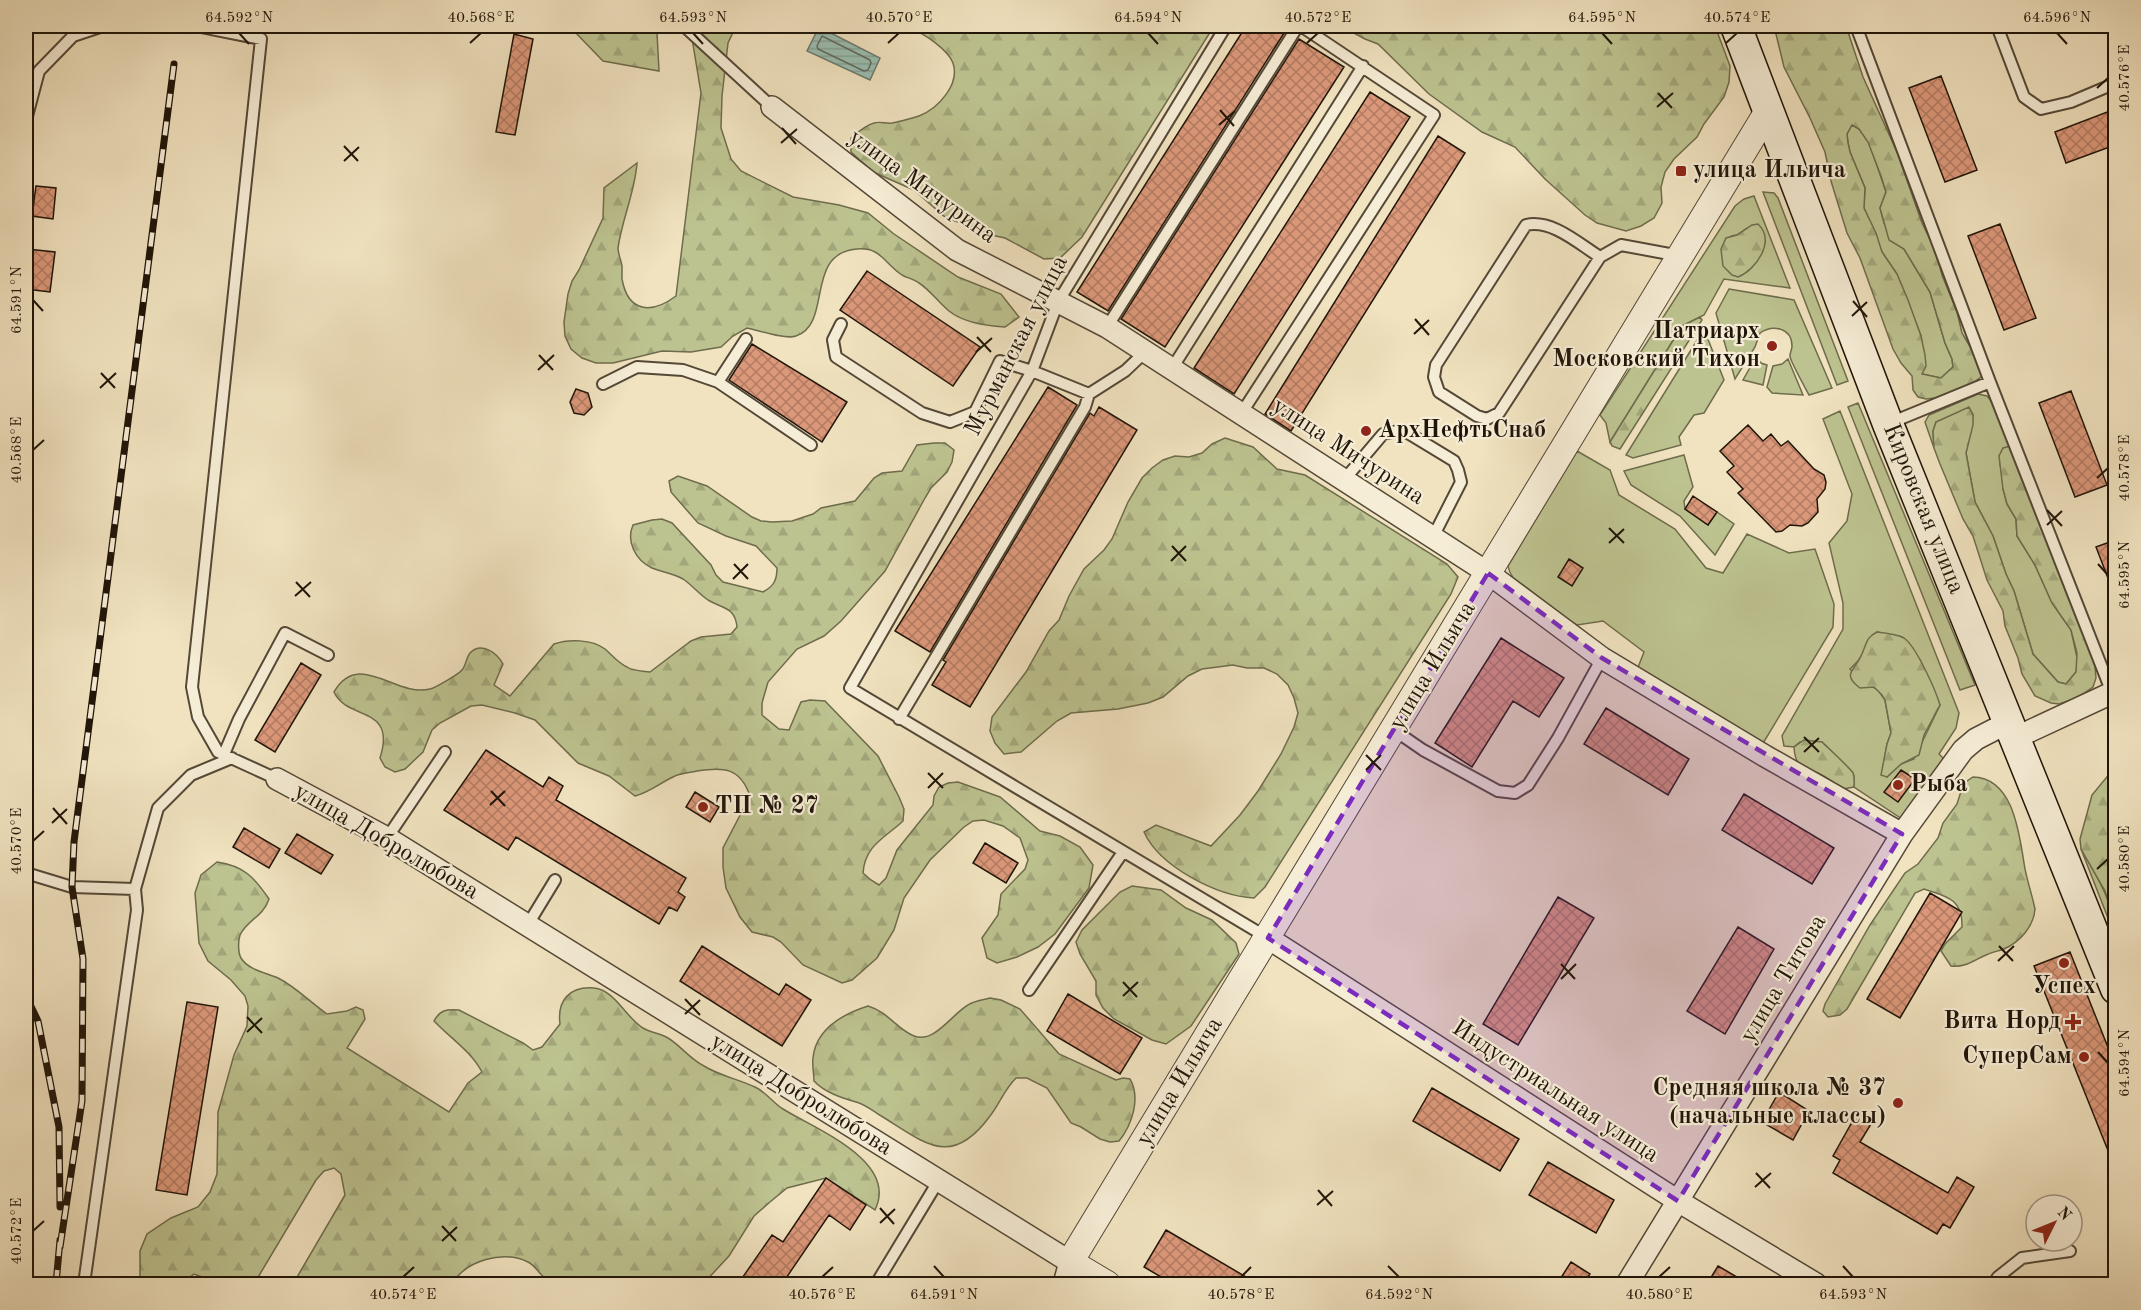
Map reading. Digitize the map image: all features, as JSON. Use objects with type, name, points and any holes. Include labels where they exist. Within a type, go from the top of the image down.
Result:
[{"type":"main road","name":"Кировская улица","points":[[1736,26],[1888,423],[2115,989]]},
{"type":"street","name":"улица Мичурина","points":[[772,107],[957,250],[1107,327],[1488,573],[1602,658],[1765,756],[1902,834]]},
{"type":"street","name":"улица Ильича","points":[[1067,1273],[1768,111]]},
{"type":"street","name":"улица Титова","points":[[1627,1284],[1902,834],[1963,750],[1976,739],[2012,730],[2114,692]]},
{"type":"street","name":"улица Добролюбова","points":[[277,779],[387,838],[939,1180],[1067,1273],[1107,1284]]},
{"type":"street","name":"Индустриальная улица","points":[[1268,938],[1678,1201],[1816,1284]]},
{"type":"lane","points":[[26,120],[39,71],[73,36],[103,26]]},
{"type":"lane","points":[[195,26],[261,39],[192,687],[198,717],[218,752],[277,779]]},
{"type":"lane","points":[[684,26],[772,107]]},
{"type":"lane","name":"Мурманская улица","points":[[899,718],[850,688],[1032,370],[1058,302],[1226,26]]},
{"type":"lane","points":[[1107,327],[1300,26],[1363,66],[1434,114],[1241,414]]},
{"type":"lane","points":[[1856,26],[1990,382],[2114,692]]},
{"type":"lane","points":[[1997,26],[2024,97],[2041,109],[2071,102],[2115,83]]},
{"type":"lane","points":[[1172,370],[1363,66]]},
{"type":"lane","points":[[1600,257],[1549,226],[1535,223],[1526,225],[1436,365],[1434,377],[1438,392],[1477,416],[1488,419],[1499,413],[1600,257],[1621,245],[1680,256]]},
{"type":"lane","points":[[841,324],[833,340],[836,357],[922,413],[950,422],[975,412],[1000,361],[1032,370],[1089,394]]},
{"type":"lane","points":[[718,382],[746,339]]},
{"type":"lane","points":[[1145,352],[1125,371],[1089,394],[1085,407],[899,718],[1268,938]]},
{"type":"lane","points":[[603,384],[637,367],[683,370],[718,382],[811,445]]},
{"type":"lane","points":[[1888,423],[1990,382]]},
{"type":"lane","points":[[1344,480],[1383,434],[1392,430],[1403,430],[1454,461],[1461,482],[1433,537]]},
{"type":"lane","points":[[84,1284],[137,910],[135,890],[159,808],[191,776],[228,756],[239,719],[285,633],[328,655]]},
{"type":"lane","points":[[1394,730],[1423,750],[1498,791],[1515,793],[1528,785],[1558,738],[1602,658]]},
{"type":"lane","points":[[387,838],[445,752]]},
{"type":"lane","points":[[1029,990],[1124,852]]},
{"type":"lane","points":[[26,873],[72,886],[135,890]]},
{"type":"lane","points":[[527,926],[555,880]]},
{"type":"lane","points":[[876,1284],[939,1180]]},
{"type":"lane","points":[[1993,1284],[1998,1277],[2022,1258],[2056,1253]]},
{"type":"highlighted area","points":[[1488,573],[1602,658],[1902,834],[1678,1201],[1268,938]]},
{"type":"green space","points":[[577,26],[634,26],[657,33],[659,71],[603,61],[572,29]]},
{"type":"green space","points":[[690,26],[736,26],[728,43],[721,128],[731,159],[741,171],[793,197],[868,213],[894,234],[958,277],[1001,294],[1019,317],[1005,327],[969,321],[949,311],[923,286],[902,275],[877,253],[857,249],[841,253],[830,263],[824,275],[814,318],[807,329],[796,336],[779,336],[747,328],[733,336],[721,347],[691,352],[662,351],[613,363],[596,363],[582,358],[571,349],[565,336],[564,322],[568,294],[572,281],[603,218],[604,188],[637,163],[618,248],[625,290],[635,304],[642,307],[658,306],[676,296],[701,93]]},
{"type":"green space","points":[[844,26],[1214,26],[1082,237],[1060,258],[1044,259],[1005,238],[945,217],[914,190],[873,172],[851,152],[851,138],[868,125],[876,122],[892,123],[909,119],[934,107],[951,87],[954,71],[953,63],[946,53],[929,38],[916,31],[902,27],[861,30]]},
{"type":"green space","points":[[1341,26],[1715,26],[1730,66],[1729,82],[1724,97],[1697,137],[1674,159],[1665,172],[1661,187],[1662,203],[1654,218],[1626,231],[1597,223],[1585,215],[1545,179],[1515,147],[1482,132],[1429,94],[1378,44]]},
{"type":"green space","points":[[1774,26],[1846,26],[1863,77],[1897,152],[1922,223],[1935,249],[1962,333],[1976,357],[1977,364],[1985,374],[1970,385],[1926,399],[1918,397],[1913,390],[1912,376],[1893,349],[1860,258],[1847,233],[1831,181],[1825,152],[1784,67]],"holes":[[[1852,125],[1859,129],[1868,142],[1886,192],[1880,208],[1889,240],[1904,249],[1930,292],[1952,359],[1953,367],[1941,378],[1922,374],[1926,366],[1921,336],[1897,274],[1882,252],[1864,208],[1865,188],[1850,152],[1847,134]]]},
{"type":"green space","points":[[1852,124],[1869,142],[1886,192],[1880,208],[1884,223],[1904,249],[1930,292],[1952,359],[1953,367],[1941,378],[1922,374],[1921,336],[1897,274],[1882,252],[1864,208],[1865,188],[1848,143],[1847,134]]},
{"type":"green space","points":[[1763,192],[1774,193],[1778,198],[1848,381],[1837,385]]},
{"type":"green space","points":[[1754,196],[1790,288],[1724,279],[1704,315],[1682,326],[1610,442],[1606,423],[1600,415],[1735,206],[1744,199]],"holes":[[[1747,228],[1763,235],[1765,242],[1731,236]]]},
{"type":"green space","points":[[1758,224],[1765,238],[1762,254],[1745,273],[1738,277],[1732,275],[1723,266],[1721,249],[1726,238]]},
{"type":"green space","points":[[1729,289],[1794,300],[1832,388],[1809,395],[1791,359],[1792,346],[1789,335],[1776,328],[1760,333],[1755,347],[1735,379],[1716,313]]},
{"type":"green space","points":[[1700,317],[1702,320],[1620,449],[1612,446],[1610,442],[1682,326]]},
{"type":"green space","points":[[1704,329],[1724,380],[1704,413],[1694,415],[1679,437],[1681,445],[1633,458],[1626,455]]},
{"type":"green space","points":[[1756,357],[1761,363],[1767,365],[1763,385],[1743,380]]},
{"type":"green space","points":[[1788,359],[1803,395],[1772,393],[1767,387],[1773,366],[1782,364]]},
{"type":"green space","points":[[1978,394],[1987,396],[1992,402],[2017,453],[2000,464],[2007,504],[2016,519],[2017,536],[2035,565],[2052,603],[2071,630],[2078,662],[2076,672],[2066,684],[2058,682],[2033,654],[2014,591],[1993,536],[1975,502],[1966,453],[1973,415],[1969,408],[1936,422],[1933,431],[1934,448],[1925,422],[1929,415]]},
{"type":"green space","points":[[1858,403],[1975,685],[1960,690],[1848,407]]},
{"type":"green space","points":[[1969,407],[1973,415],[1973,425],[1966,453],[1975,502],[1993,536],[2014,591],[2033,654],[2058,682],[2066,684],[2076,672],[2077,653],[2071,630],[2052,603],[2035,565],[2017,536],[2016,519],[2007,504],[1999,456],[2003,448],[2011,446],[2091,648],[2096,678],[2093,687],[2077,698],[2059,704],[2051,703],[2035,696],[2022,674],[2005,626],[2003,611],[1987,580],[1973,536],[1963,519],[1934,448],[1933,431],[1936,422]]},
{"type":"green space","points":[[1840,411],[1959,713],[1956,728],[1939,754],[1945,760],[1905,821],[1854,787],[1853,773],[1822,742],[1800,742],[1794,747],[1784,746],[1782,736],[1843,629],[1843,603],[1829,543],[1847,521],[1852,494],[1823,419]],"holes":[[[1877,632],[1902,637],[1920,660],[1940,705],[1914,759],[1901,764],[1887,777],[1883,768],[1891,733],[1885,700],[1878,690],[1867,686],[1850,669]]]},
{"type":"green space","points":[[1225,438],[1253,447],[1277,469],[1305,475],[1447,564],[1458,577],[1451,594],[1265,887],[1254,898],[1223,892],[1176,868],[1152,845],[1144,832],[1156,825],[1211,846],[1240,815],[1281,754],[1298,713],[1288,685],[1277,674],[1264,668],[1233,665],[1202,669],[1188,676],[1163,697],[1148,703],[1118,709],[1071,713],[1057,721],[1021,752],[1004,754],[995,743],[990,731],[992,717],[1026,672],[1049,631],[1059,620],[1084,569],[1112,539],[1128,502],[1142,478],[1163,460],[1175,456],[1189,457],[1202,453],[1212,444]]},
{"type":"green space","points":[[945,443],[954,450],[952,462],[947,472],[931,488],[885,571],[841,621],[824,636],[797,649],[768,682],[762,703],[762,715],[779,729],[789,730],[801,702],[825,701],[878,756],[904,809],[903,821],[877,843],[865,863],[863,873],[879,885],[886,878],[897,850],[933,805],[934,796],[939,787],[948,783],[958,782],[1000,797],[1040,831],[1060,836],[1080,847],[1093,865],[1089,888],[1055,934],[1038,947],[1017,957],[997,963],[987,958],[982,938],[998,915],[1001,894],[1025,869],[1028,860],[1020,838],[1003,826],[984,820],[973,821],[930,860],[904,898],[894,930],[877,958],[852,980],[842,983],[803,965],[781,942],[773,937],[752,932],[740,917],[726,888],[723,867],[723,848],[750,796],[746,786],[736,774],[715,769],[682,774],[635,796],[609,776],[578,763],[535,720],[482,705],[471,706],[440,723],[432,730],[423,752],[405,769],[395,772],[385,767],[380,758],[383,741],[382,729],[376,721],[340,701],[334,692],[344,680],[355,675],[379,678],[417,690],[430,689],[460,672],[470,653],[484,648],[497,656],[503,664],[494,685],[510,696],[554,644],[566,641],[594,643],[629,668],[650,672],[691,641],[701,637],[731,634],[737,627],[731,612],[708,600],[683,579],[646,565],[631,544],[633,525],[662,519],[672,523],[711,565],[723,582],[763,592],[772,585],[777,572],[777,568],[756,546],[698,523],[671,492],[669,481],[678,476],[707,486],[761,521],[792,521],[813,514],[821,508],[855,501],[874,478],[882,473],[902,471],[917,445]]},
{"type":"green space","points":[[1577,451],[1610,470],[1619,495],[1675,529],[1706,568],[1723,573],[1747,534],[1789,553],[1815,549],[1834,604],[1833,627],[1762,745],[1637,670],[1644,652],[1603,621],[1577,625],[1536,600],[1511,575],[1508,566]]},
{"type":"green space","points":[[1684,455],[1693,487],[1684,501],[1685,509],[1708,525],[1717,512],[1734,524],[1715,555],[1680,516],[1631,485],[1624,471]]},
{"type":"green space","points":[[1877,632],[1904,638],[1909,643],[1925,669],[1940,705],[1924,735],[1919,755],[1901,764],[1887,777],[1881,775],[1891,733],[1885,700],[1874,687],[1860,688],[1850,675],[1868,639]]},
{"type":"green space","points":[[1804,740],[1822,742],[1853,773],[1854,787],[1843,789],[1800,765],[1796,759],[1794,747]]},
{"type":"green space","points":[[2115,767],[2115,923],[2105,891],[2081,849],[2080,839],[2092,795]]},
{"type":"green space","points":[[1973,777],[1997,786],[2012,809],[2035,909],[2029,927],[2021,938],[2004,949],[1965,965],[1951,966],[1941,951],[1962,927],[1959,910],[1956,904],[1946,896],[1924,889],[1915,893],[1847,1009],[1840,1015],[1828,1017],[1823,1011],[1825,1004],[1870,925],[1905,873],[1918,864],[1938,838],[1943,823],[1957,804],[1962,788]]},
{"type":"green space","points":[[2081,849],[2099,880],[2108,902],[2115,936]]},
{"type":"green space","points":[[217,862],[234,866],[247,874],[269,899],[263,910],[240,935],[239,953],[244,962],[285,982],[327,1014],[356,1007],[363,1010],[365,1019],[347,1048],[449,1112],[468,1083],[482,1072],[466,1051],[434,1021],[441,1012],[459,1010],[533,1050],[542,1047],[560,1024],[561,1008],[566,997],[571,992],[594,988],[608,994],[643,1028],[668,1038],[694,1060],[710,1069],[759,1089],[783,1109],[850,1149],[865,1162],[875,1176],[879,1192],[875,1210],[826,1178],[787,1188],[754,1216],[729,1256],[703,1284],[558,1284],[545,1278],[528,1262],[497,1257],[476,1263],[466,1269],[452,1284],[293,1284],[345,1195],[341,1174],[334,1168],[324,1171],[316,1180],[254,1284],[214,1284],[194,1274],[181,1284],[140,1284],[140,1251],[147,1234],[171,1218],[198,1207],[210,1192],[217,1174],[218,1112],[234,1055],[247,1026],[248,1006],[245,996],[231,980],[208,961],[199,943],[195,893],[201,875]]},
{"type":"green space","points":[[1132,886],[1161,890],[1186,908],[1212,920],[1236,943],[1239,954],[1191,1026],[1166,1044],[1152,1040],[1114,1019],[1103,1008],[1096,995],[1096,981],[1080,954],[1076,942],[1082,930],[1120,892]]},
{"type":"green space","points":[[990,998],[1001,1000],[1020,1009],[1059,1054],[1116,1080],[1130,1079],[1135,1094],[1134,1111],[1119,1141],[1110,1142],[1100,1139],[1071,1123],[1047,1088],[1027,1078],[1016,1078],[976,1133],[962,1143],[949,1147],[936,1146],[923,1141],[866,1106],[829,1092],[814,1081],[813,1058],[819,1038],[832,1024],[849,1013],[868,1006],[881,1012],[908,1033],[921,1037],[936,1032],[970,1004]]},
{"type":"water","points":[[819,27],[880,58],[870,80],[807,51]]},
{"type":"building","points":[[1246,26],[1278,26],[1286,30],[1108,311],[1077,292]]},
{"type":"building","points":[[514,34],[533,39],[515,135],[496,132]]},
{"type":"building","points":[[1299,39],[1344,67],[1165,347],[1121,319]]},
{"type":"building","points":[[1941,76],[1977,170],[1945,182],[1909,88]]},
{"type":"building","points":[[1370,92],[1410,117],[1234,394],[1194,368]]},
{"type":"building","points":[[2115,109],[2115,145],[2066,163],[2055,132]]},
{"type":"building","points":[[1438,136],[1465,153],[1291,431],[1265,414]]},
{"type":"building","points":[[36,186],[56,188],[53,219],[32,216]]},
{"type":"building","points":[[2000,224],[2036,318],[2004,330],[1968,236]]},
{"type":"building","points":[[27,249],[55,252],[50,292],[26,289]]},
{"type":"building","points":[[867,271],[980,347],[953,386],[840,310]]},
{"type":"building","points":[[752,344],[847,402],[822,442],[729,380]]},
{"type":"building","points":[[1048,387],[1077,405],[930,652],[895,631]]},
{"type":"building","points":[[576,389],[588,393],[592,407],[584,415],[574,413],[570,402]]},
{"type":"building","points":[[2071,391],[2107,485],[2075,497],[2039,403]]},
{"type":"building","points":[[1099,407],[1137,430],[970,707],[932,685],[946,662],[943,660],[1090,413],[1094,416]]},
{"type":"building","points":[[1748,425],[1763,441],[1771,434],[1781,446],[1788,441],[1814,469],[1824,475],[1825,489],[1817,499],[1818,512],[1808,523],[1802,526],[1790,525],[1776,532],[1738,493],[1743,489],[1727,472],[1734,466],[1720,451]]},
{"type":"building","points":[[1693,496],[1717,512],[1708,525],[1685,509]]},
{"type":"building","points":[[2115,540],[2115,593],[2114,594],[2096,547]]},
{"type":"building","points":[[1569,559],[1583,568],[1572,586],[1558,577]]},
{"type":"building","points":[[1501,638],[1564,678],[1539,717],[1513,701],[1472,767],[1435,743]]},
{"type":"building","points":[[301,663],[321,675],[275,752],[255,740]]},
{"type":"building","points":[[1606,708],[1689,759],[1668,795],[1584,744]]},
{"type":"building","points":[[486,750],[543,787],[549,777],[563,786],[556,800],[686,878],[678,892],[685,897],[677,911],[669,907],[659,924],[516,837],[508,850],[444,810]]},
{"type":"building","points":[[1901,770],[1915,779],[1898,802],[1884,792]]},
{"type":"building","name":"ТП № 27","points":[[695,792],[719,807],[710,822],[686,807]]},
{"type":"building","points":[[1744,794],[1834,848],[1812,884],[1722,830]]},
{"type":"building","points":[[244,828],[280,849],[269,868],[233,847]]},
{"type":"building","points":[[297,834],[333,855],[321,874],[285,853]]},
{"type":"building","points":[[985,843],[1018,863],[1006,883],[973,863]]},
{"type":"building","points":[[1930,893],[1962,912],[1900,1018],[1867,999]]},
{"type":"building","points":[[1558,897],[1594,918],[1518,1045],[1483,1024]]},
{"type":"building","points":[[1738,927],[1774,949],[1725,1034],[1687,1011]]},
{"type":"building","points":[[702,946],[779,995],[786,984],[811,1000],[782,1046],[680,981]]},
{"type":"building","points":[[2070,952],[2115,1065],[2115,1168],[2034,966]]},
{"type":"building","points":[[1068,994],[1142,1038],[1120,1074],[1047,1031]]},
{"type":"building","points":[[187,1002],[218,1007],[187,1195],[156,1190]]},
{"type":"building","points":[[1432,1088],[1519,1139],[1500,1171],[1413,1121]]},
{"type":"building","points":[[1779,1092],[1809,1111],[1793,1140],[1762,1122]]},
{"type":"building","points":[[1856,1115],[1871,1124],[1860,1142],[1948,1193],[1957,1177],[1974,1187],[1950,1228],[1943,1224],[1937,1234],[1833,1173],[1840,1160],[1833,1156]]},
{"type":"building","points":[[1548,1162],[1614,1200],[1596,1233],[1529,1195]]},
{"type":"building","points":[[826,1178],[866,1205],[850,1230],[829,1215],[782,1284],[738,1284],[772,1235],[783,1242]]},
{"type":"building","points":[[1166,1230],[1258,1284],[1173,1284],[1144,1267]]},
{"type":"building","points":[[1571,1262],[1590,1274],[1583,1284],[1557,1284]]},
{"type":"building","points":[[1718,1266],[1749,1284],[1707,1284]]},
{"type":"railway","points":[[60,1247],[82,1101],[83,959],[72,887],[74,842],[174,64]]},
{"type":"railway","points":[[26,996],[38,1021],[59,1127],[60,1207]]},
{"type":"railway","points":[[56,1284],[60,1240]]},
{"type":"place","name":"улица Ильича","points":[[1681,171]]},
{"type":"place","name":"Патриарх Московский Тихон","points":[[1772,346]]},
{"type":"place","name":"АрхНефтьСнаб","points":[[1366,431]]},
{"type":"place","name":"Рыба","points":[[1898,785]]},
{"type":"place","name":"ТП № 27","points":[[703,807]]},
{"type":"place","name":"Успех","points":[[2064,963]]},
{"type":"place","name":"Вита Норд","points":[[2073,1022]]},
{"type":"place","name":"СуперСам","points":[[2084,1057]]},
{"type":"place","name":"Средняя школа № 37 (начальные классы)","points":[[1898,1103]]}]
